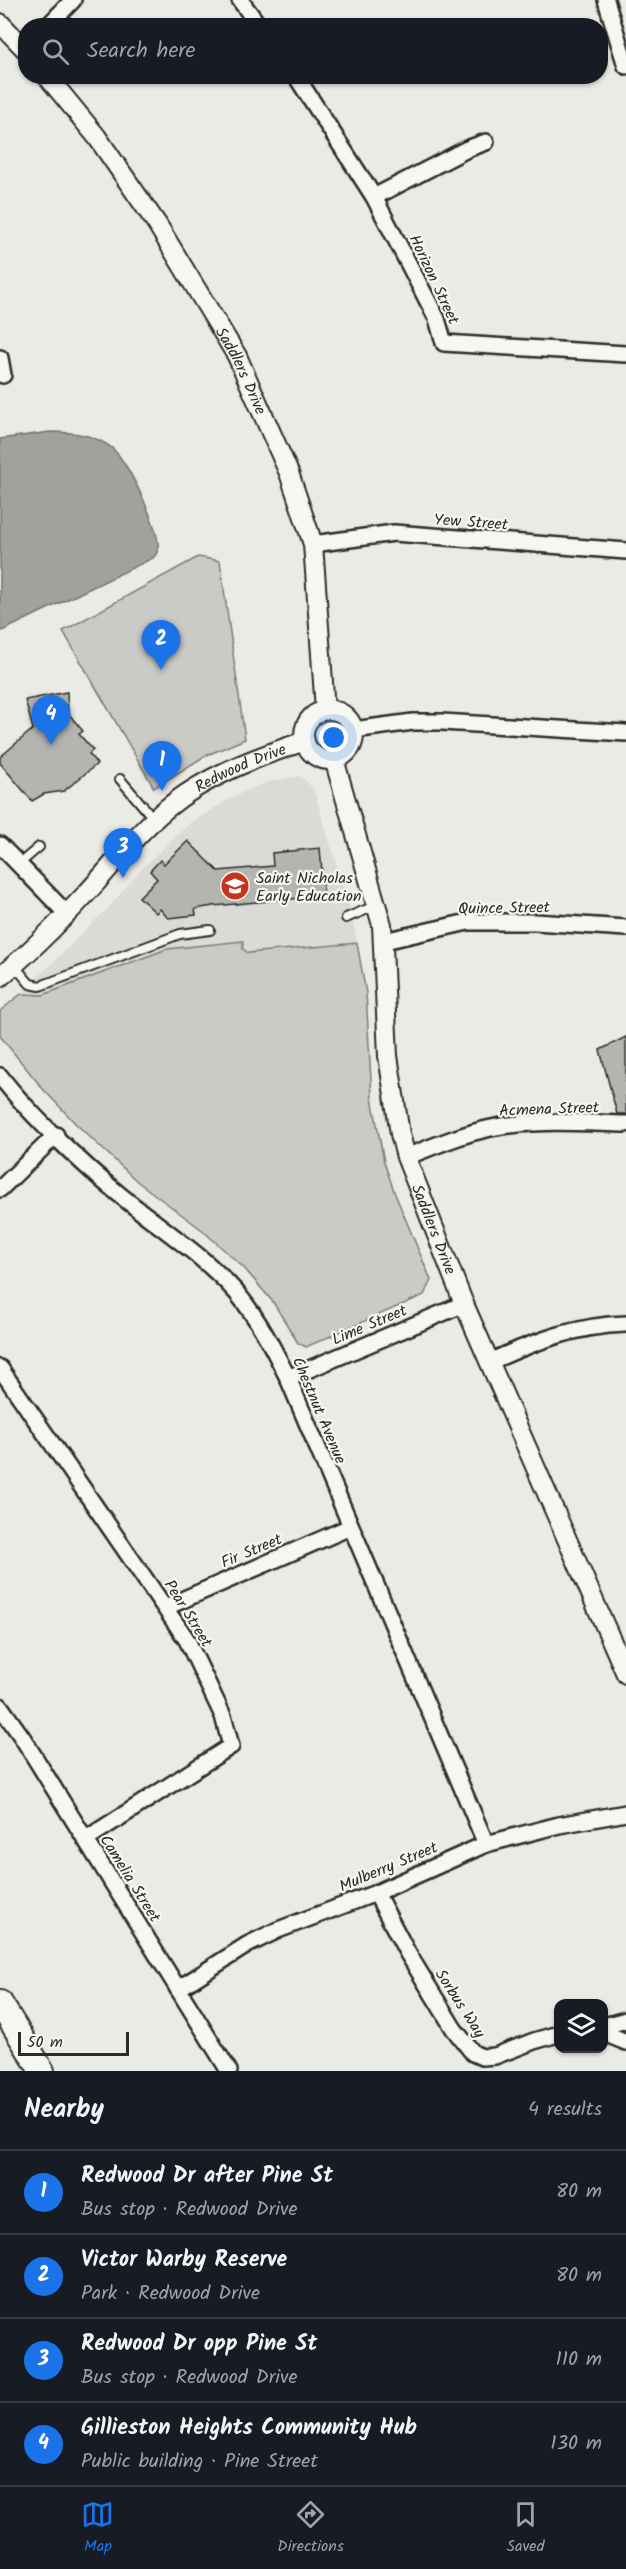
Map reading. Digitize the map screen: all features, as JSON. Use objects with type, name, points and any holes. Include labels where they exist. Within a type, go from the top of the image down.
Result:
[{"type":"main road","points":[[0,2003],[42,2071]]},
{"type":"street","points":[[56,18],[73,0]]},
{"type":"street","points":[[240,0],[253,18]]},
{"type":"street","points":[[606,0],[626,66]]},
{"type":"street","points":[[0,22],[18,41]]},
{"type":"street","name":"Saddlers Drive","points":[[54,84],[97,137],[157,224],[237,356],[289,473],[313,544],[325,710]]},
{"type":"street","name":"Horizon Street","points":[[301,84],[374,197],[437,319],[444,343],[626,354]]},
{"type":"street","points":[[374,197],[467,149],[486,142]]},
{"type":"street","points":[[0,358],[3,375]]},
{"type":"street","name":"Yew Street","points":[[313,544],[394,533],[626,551]]},
{"type":"street","points":[[325,710],[343,714],[353,730],[350,748],[334,759],[315,756],[305,741],[304,729],[310,719],[325,710]]},
{"type":"street","points":[[353,730],[391,724],[442,722],[626,733]]},
{"type":"street","name":"Redwood Drive","points":[[7,971],[67,914],[155,820],[200,785],[305,741]]},
{"type":"street","name":"Saddlers Drive","points":[[334,759],[384,941],[388,1056],[400,1134],[406,1156],[489,1362],[626,1674]]},
{"type":"street","points":[[0,845],[67,914]]},
{"type":"street","name":"Quince Street","points":[[384,941],[468,922],[535,922],[626,928]]},
{"type":"street","name":"Chestnut Avenue","points":[[0,1076],[56,1135],[119,1195],[198,1254],[237,1293],[268,1338],[288,1378],[486,1844]]},
{"type":"street","name":"Acmena Street","points":[[406,1156],[491,1128],[527,1123],[626,1124]]},
{"type":"street","points":[[0,1189],[56,1135]]},
{"type":"street","name":"Lime Street","points":[[288,1378],[465,1304]]},
{"type":"street","points":[[489,1362],[545,1337],[601,1324],[626,1324]]},
{"type":"street","name":"Pear Street","points":[[0,1368],[166,1607],[203,1672],[223,1716],[231,1746],[86,1839]]},
{"type":"street","name":"Fir Street","points":[[166,1607],[350,1527]]},
{"type":"street","name":"Camelia Street","points":[[0,1706],[86,1839],[229,2071]]},
{"type":"street","name":"Mulberry Street","points":[[178,1989],[247,1945],[278,1930],[376,1893],[486,1844],[559,1825],[626,1813]]},
{"type":"street","name":"Sorbus Way","points":[[376,1893],[407,1952],[454,2029],[473,2053],[482,2057],[495,2056],[554,2035]]},
{"type":"street","points":[[608,2025],[626,2020]]},
{"type":"street","points":[[608,2035],[626,2042]]},
{"type":"lane","points":[[120,779],[155,820]]},
{"type":"lane","points":[[19,864],[39,847]]},
{"type":"lane","points":[[346,918],[376,906]]},
{"type":"lane","points":[[7,971],[30,984],[40,986],[180,934],[210,930]]},
{"type":"shaded area","points":[[50,432],[83,435],[98,440],[119,455],[149,513],[158,541],[158,550],[153,558],[0,632],[0,439]]},
{"type":"shaded area","points":[[198,557],[220,561],[245,739],[205,756],[154,788],[63,631]]},
{"type":"shaded area","name":"Saint Nicholas Early Education","points":[[300,776],[313,788],[350,908],[357,943],[248,953],[245,952],[243,941],[167,949],[43,995],[21,994],[110,906],[144,866],[190,823],[233,797],[267,782]]},
{"type":"shaded area","points":[[243,941],[243,949],[248,953],[357,943],[366,993],[372,1098],[384,1162],[431,1280],[424,1295],[306,1347],[298,1343],[273,1302],[244,1268],[201,1229],[138,1182],[76,1124],[43,1089],[0,1036],[0,1011],[21,994],[43,995],[167,949]]},
{"type":"building","points":[[67,692],[68,713],[83,731],[79,734],[93,750],[89,754],[97,764],[64,791],[44,794],[32,801],[0,763],[0,757],[33,729],[25,700]]},
{"type":"building","points":[[188,841],[218,871],[273,866],[272,853],[320,848],[324,896],[213,906],[195,909],[196,915],[168,918],[160,909],[156,913],[139,897],[157,879],[150,871],[160,860],[164,864]]},
{"type":"building","points":[[626,1037],[626,1114],[617,1114],[600,1050]]},
{"type":"place","name":"Victor Warby Reserve","points":[[161,670]]},
{"type":"place","name":"Gillieston Heights Community Hub","points":[[51,745]]},
{"type":"place","name":"Redwood Dr after Pine St","points":[[162,791]]},
{"type":"place","name":"Redwood Dr opp Pine St","points":[[123,878]]},
{"type":"place","name":"Saint Nicholas Early Education","points":[[235,886]]}]
